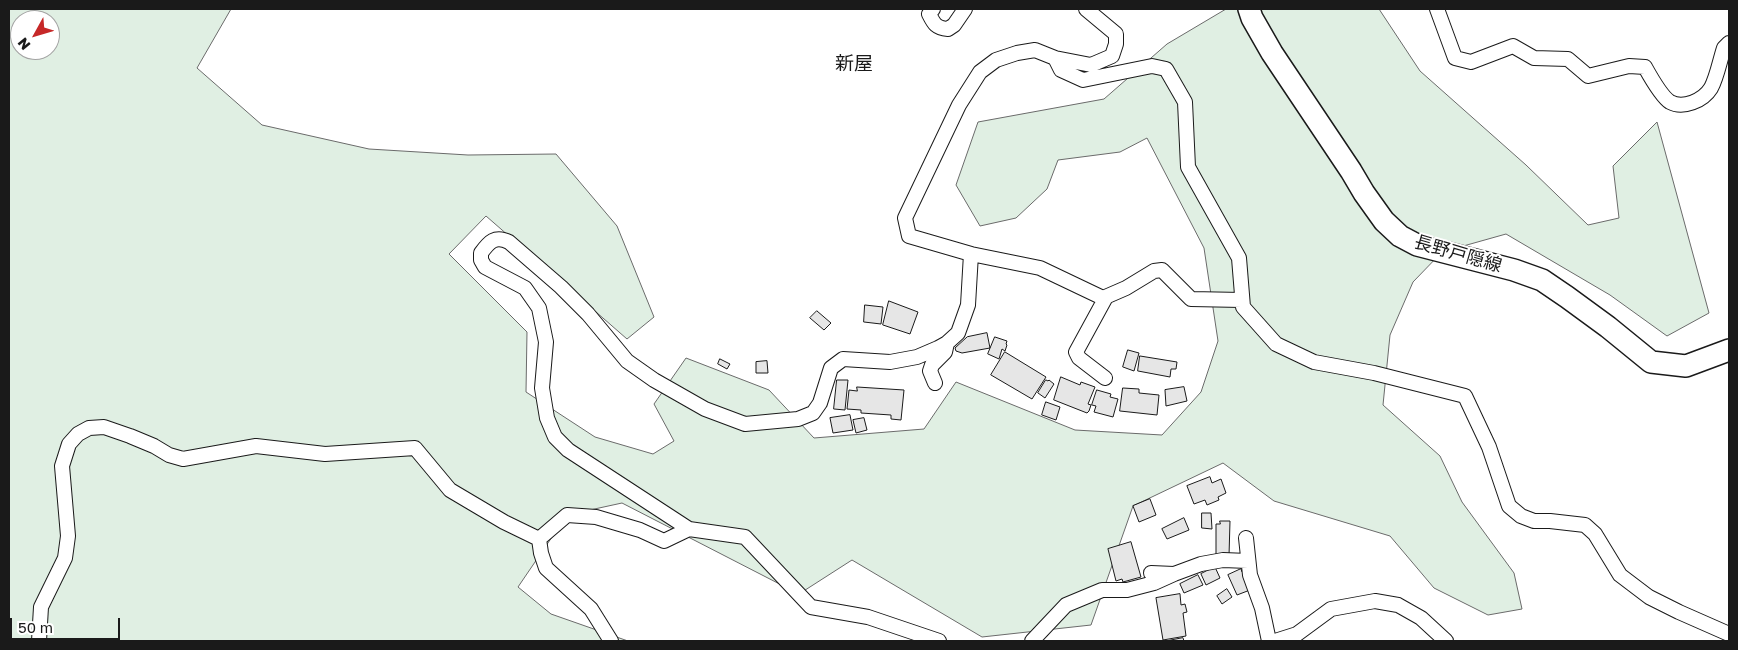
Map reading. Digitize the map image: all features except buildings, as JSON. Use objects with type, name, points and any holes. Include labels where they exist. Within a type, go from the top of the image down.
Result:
[{"type":"main road","name":"長野戸隠線","points":[[1249,9],[1252,18],[1272,53],[1364,193],[1384,222],[1400,236],[1417,245],[1514,270],[1542,280],[1608,327],[1651,362],[1686,366],[1729,350]]},
{"type":"street","points":[[933,9],[929,14],[934,25],[948,29],[954,25],[965,9]]},
{"type":"street","points":[[1086,9],[1116,34],[1116,44],[1112,56],[1091,65],[1055,58],[1035,50],[1017,53],[996,60],[980,72],[959,105],[905,218],[910,236],[971,254],[1040,268],[1103,298],[1126,288],[1154,271],[1162,270],[1191,300],[1242,300]]},
{"type":"street","points":[[1437,9],[1455,58],[1471,62],[1513,46],[1534,58],[1568,59],[1588,76],[1629,66],[1645,67],[1669,101],[1680,105],[1695,102],[1710,89],[1724,48],[1729,43]]},
{"type":"street","points":[[1055,58],[1061,70],[1084,80],[1152,66],[1166,69],[1185,102],[1188,167],[1239,258],[1243,306],[1276,344],[1314,362],[1374,373],[1465,396],[1489,447],[1509,506],[1521,516],[1534,521],[1585,525],[1594,534],[1620,576],[1649,597],[1729,634]]},
{"type":"street","points":[[939,641],[868,617],[811,607],[745,537],[689,529],[568,450],[555,438],[547,418],[542,388],[546,342],[539,308],[525,288],[485,267],[480,253],[495,239],[509,242],[561,287],[588,314],[627,361],[654,380],[705,410],[745,424],[798,419],[814,413],[820,403],[831,368],[843,359],[890,362],[917,357],[947,343],[958,333],[968,305],[971,254]]},
{"type":"street","points":[[1106,297],[1076,352],[1079,358],[1106,378]]},
{"type":"street","points":[[935,383],[930,370],[932,365],[945,352],[947,343]]},
{"type":"street","points":[[39,641],[41,607],[65,558],[68,536],[62,466],[69,444],[78,434],[89,428],[104,427],[154,446],[169,455],[183,459],[256,446],[325,454],[415,448],[450,490],[504,522],[539,539]]},
{"type":"street","points":[[539,539],[567,515],[596,517],[640,530],[664,541],[689,529]]},
{"type":"street","points":[[1246,538],[1250,575],[1262,608],[1270,641]]},
{"type":"street","points":[[539,539],[546,568],[591,610],[611,641]]},
{"type":"street","points":[[1032,641],[1066,605],[1102,590],[1127,590],[1154,583],[1201,564],[1223,560],[1248,561]]},
{"type":"street","points":[[1151,573],[1174,574]]},
{"type":"street","points":[[1275,641],[1297,634],[1330,609],[1375,601],[1398,605],[1421,618],[1446,641]]},
{"type":"green space","points":[[9,9],[231,9],[197,68],[262,125],[369,149],[468,155],[556,154],[617,226],[654,317],[627,339],[486,216],[449,254],[527,332],[526,392],[595,437],[653,454],[674,441],[654,404],[686,358],[769,390],[814,438],[924,429],[956,382],[1075,430],[1162,435],[1201,392],[1218,341],[1204,248],[1147,138],[1120,152],[1058,160],[1047,189],[1016,218],[980,226],[956,185],[978,122],[1104,99],[1167,44],[1226,9],[1379,9],[1420,71],[1526,165],[1588,225],[1619,218],[1613,166],[1657,122],[1709,313],[1667,336],[1610,295],[1506,234],[1442,252],[1413,282],[1390,335],[1383,405],[1440,456],[1462,502],[1514,573],[1522,609],[1488,615],[1434,588],[1390,536],[1274,501],[1223,463],[1133,506],[1091,625],[982,637],[852,560],[799,594],[622,503],[567,515],[518,587],[551,614],[628,641],[9,641]]},
{"type":"district","name":"新屋","points":[[854,64]]}]
